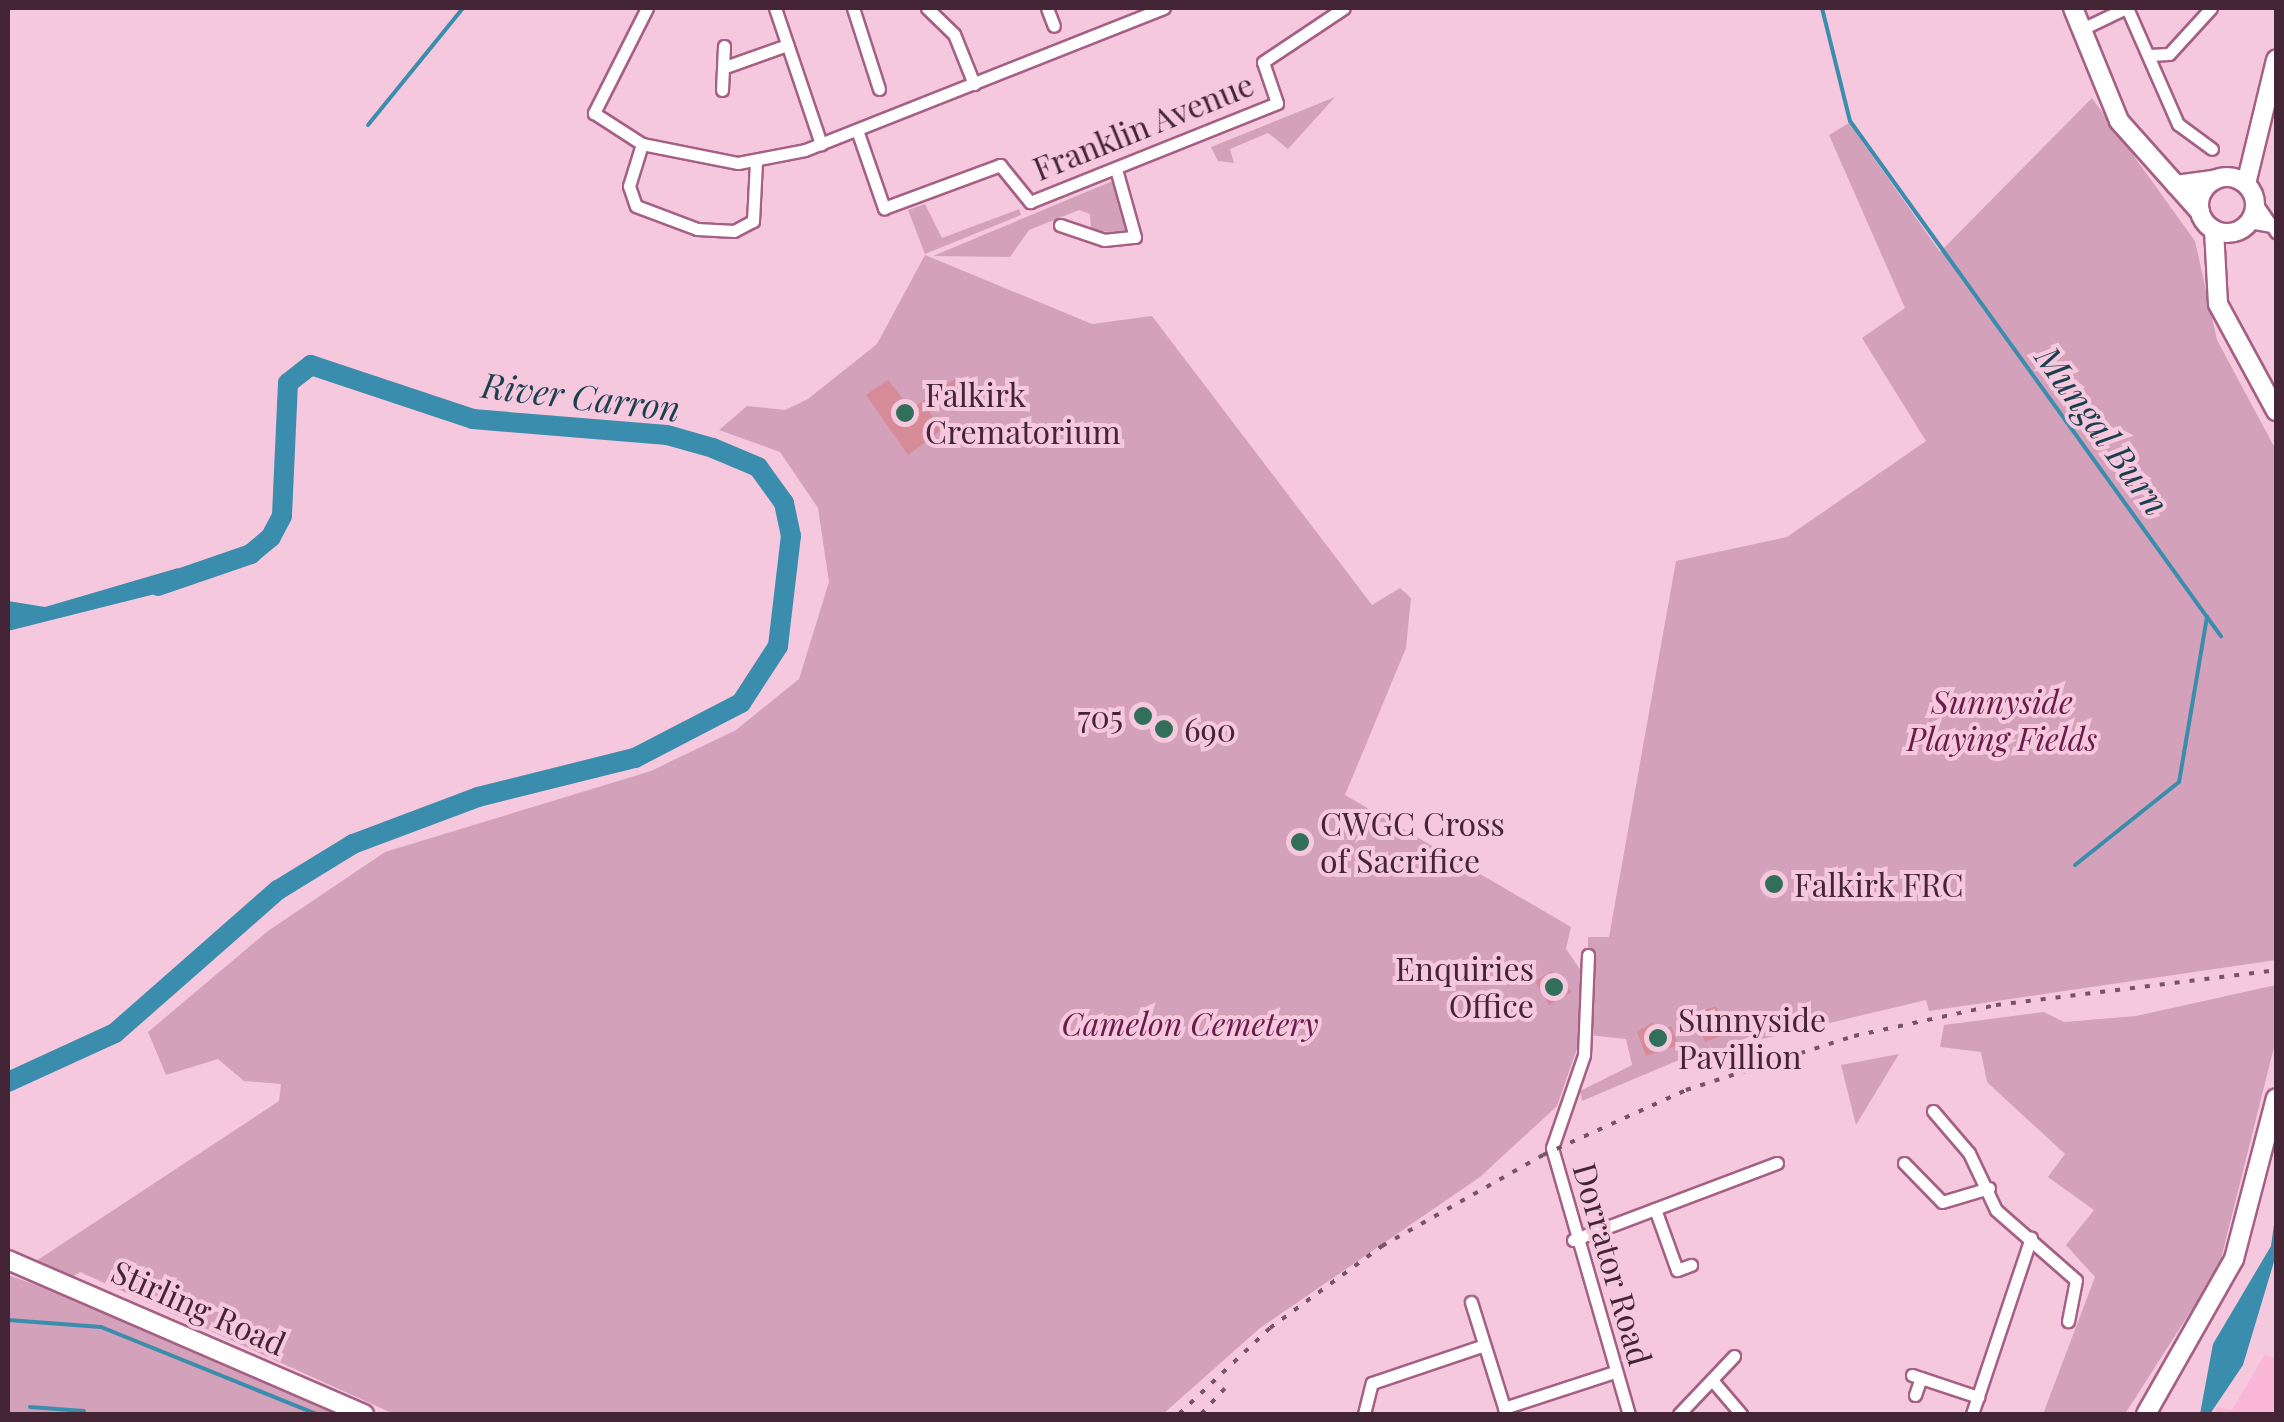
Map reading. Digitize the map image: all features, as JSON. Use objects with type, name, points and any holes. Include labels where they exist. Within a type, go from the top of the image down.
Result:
[{"type":"main road","points":[[2073,8],[2119,121],[2214,230],[2214,264],[2230,335],[2276,411]]},
{"type":"main road","points":[[2214,264],[2255,202],[2246,184],[2276,60]]},
{"type":"main road","points":[[2200,212],[2220,178],[2254,147]]},
{"type":"main road","points":[[2176,185],[2220,178],[2246,184]]},
{"type":"main road","points":[[2214,230],[2242,227]]},
{"type":"main road","points":[[2146,1414],[2234,1258],[2276,1098]]},
{"type":"main road","name":"Stirling Road","points":[[8,1260],[364,1414]]},
{"type":"street","points":[[647,8],[594,108],[606,126],[642,144],[756,162],[821,144],[1155,9]]},
{"type":"street","points":[[775,8],[821,144]]},
{"type":"street","points":[[853,8],[879,90]]},
{"type":"street","points":[[927,8],[954,34],[974,84]]},
{"type":"street","points":[[1048,8],[1054,26]]},
{"type":"street","points":[[2082,30],[2126,8],[2178,124],[2212,150]]},
{"type":"street","points":[[2149,54],[2169,54],[2211,8]]},
{"type":"street","name":"Franklin Avenue","points":[[857,130],[884,208],[1000,165],[1030,202],[1277,103],[1263,62],[1340,9]]},
{"type":"street","points":[[728,66],[787,44]]},
{"type":"street","points":[[722,90],[728,66],[724,46]]},
{"type":"street","points":[[642,144],[632,200],[647,216],[697,229],[734,231],[753,222],[756,162]]},
{"type":"street","points":[[1060,225],[1077,224],[1120,242],[1139,233],[1116,169]]},
{"type":"street","points":[[2255,202],[2274,229]]},
{"type":"street","points":[[2242,227],[2274,229]]},
{"type":"street","name":"Dorrator Road","points":[[1588,955],[1584,1055],[1552,1138],[1573,1240],[1628,1414]]},
{"type":"street","points":[[1933,1111],[1989,1188],[1996,1210],[2076,1280],[2068,1322]]},
{"type":"street","points":[[1573,1240],[1777,1163]]},
{"type":"street","points":[[1904,1163],[1942,1202],[1989,1188]]},
{"type":"street","points":[[1655,1209],[1677,1270],[1691,1265]]},
{"type":"street","points":[[1972,1414],[2031,1238]]},
{"type":"street","points":[[1471,1302],[1505,1411],[1616,1372]]},
{"type":"street","points":[[1364,1414],[1372,1384],[1484,1345]]},
{"type":"street","points":[[1680,1414],[1734,1356]]},
{"type":"street","points":[[1915,1395],[1916,1377],[1978,1398]]},
{"type":"street","points":[[1712,1380],[1741,1414]]},
{"type":"shaded area","points":[[2265,1354],[2276,1360],[2276,1414],[2215,1414],[2217,1407],[2232,1410]]},
{"type":"green space","points":[[1335,97],[1288,149],[1268,133],[1230,149],[1234,163],[1218,161],[1211,147]]},
{"type":"green space","name":"Sunnyside Playing Fields","points":[[2092,98],[2195,241],[2217,340],[2276,450],[2276,960],[1929,1011],[1926,1000],[1686,1057],[1582,1101],[1580,1091],[1632,1065],[1626,1039],[1588,1035],[1588,937],[1609,937],[1676,561],[1787,537],[1926,441],[1862,338],[1905,308],[1829,135],[1849,123],[1940,252]]},
{"type":"green space","points":[[1115,180],[1130,234],[1091,230],[1090,214],[1079,210],[1029,230],[1010,257],[933,256]]},
{"type":"green space","points":[[925,204],[942,238],[1019,209],[1021,215],[925,254],[908,210]]},
{"type":"green space","name":"Camelon Cemetery","points":[[925,255],[1092,324],[1152,316],[1372,605],[1400,588],[1411,598],[1406,648],[1345,795],[1571,927],[1566,949],[1584,975],[1579,1043],[1557,1106],[1480,1177],[1260,1328],[1163,1414],[394,1414],[80,1272],[65,1282],[27,1267],[279,1101],[281,1084],[244,1081],[218,1059],[166,1075],[148,1032],[268,931],[385,852],[651,771],[736,730],[799,679],[829,582],[818,508],[780,452],[719,430],[747,406],[785,410],[808,399],[877,344]]},
{"type":"green space","points":[[2276,985],[2276,1039],[2219,1267],[2125,1414],[2043,1414],[2095,1277],[2066,1245],[2094,1210],[2048,1177],[2065,1154],[1987,1082],[1981,1052],[1940,1047],[1944,1025],[2044,1012],[2064,1022],[2136,1016]]},
{"type":"green space","points":[[1899,1054],[1856,1125],[1841,1065]]},
{"type":"green space","points":[[8,1275],[150,1326],[347,1414],[8,1414]]},
{"type":"water","points":[[178,568],[187,586],[8,631],[8,601],[45,607]]},
{"type":"water","points":[[2276,1210],[2276,1255],[2243,1365],[2210,1414],[2200,1414],[2213,1344],[2271,1246]]},
{"type":"building","name":"Falkirk Crematorium","points":[[956,378],[961,386],[928,409],[940,431],[908,455],[866,395],[888,380],[911,409]]},
{"type":"building","name":"Enquiries Office","points":[[1552,971],[1572,992],[1549,1005],[1535,981]]},
{"type":"building","points":[[1716,1006],[1726,1034],[1705,1042],[1695,1013]]},
{"type":"building","name":"Sunnyside Pavillion","points":[[1653,1022],[1657,1032],[1671,1026],[1678,1045],[1646,1056],[1637,1032]]},
{"type":"waterway","points":[[368,125],[463,8]]},
{"type":"waterway","name":"Mungal Burn","points":[[1822,8],[1850,121],[2207,617],[2179,782],[2075,865]]},
{"type":"waterway","name":"River Carron","points":[[8,1082],[115,1033],[278,890],[353,844],[478,797],[635,758],[741,703],[778,646],[791,536],[784,503],[758,467],[713,448],[667,435],[473,419],[311,365],[288,383],[282,516],[271,537],[251,554],[158,586]]},
{"type":"waterway","points":[[2207,617],[2221,636]]},
{"type":"waterway","points":[[8,1320],[101,1327],[316,1414]]},
{"type":"waterway","points":[[30,1407],[84,1411]]},
{"type":"railway","points":[[1179,1414],[1270,1328],[1382,1246],[1543,1155],[1686,1090],[1854,1036],[1996,1005],[2276,970]]},
{"type":"railway","points":[[1201,1414],[1225,1388]]},
{"type":"place","name":"Falkirk Crematorium","points":[[905,413]]},
{"type":"place","name":"705","points":[[1143,716]]},
{"type":"place","name":"690","points":[[1164,729]]},
{"type":"place","name":"CWGC Cross of Sacrifice","points":[[1300,842]]},
{"type":"place","name":"Falkirk FRC","points":[[1774,884]]},
{"type":"place","name":"Enquiries Office","points":[[1554,987]]},
{"type":"place","name":"Sunnyside Pavillion","points":[[1658,1038]]}]
